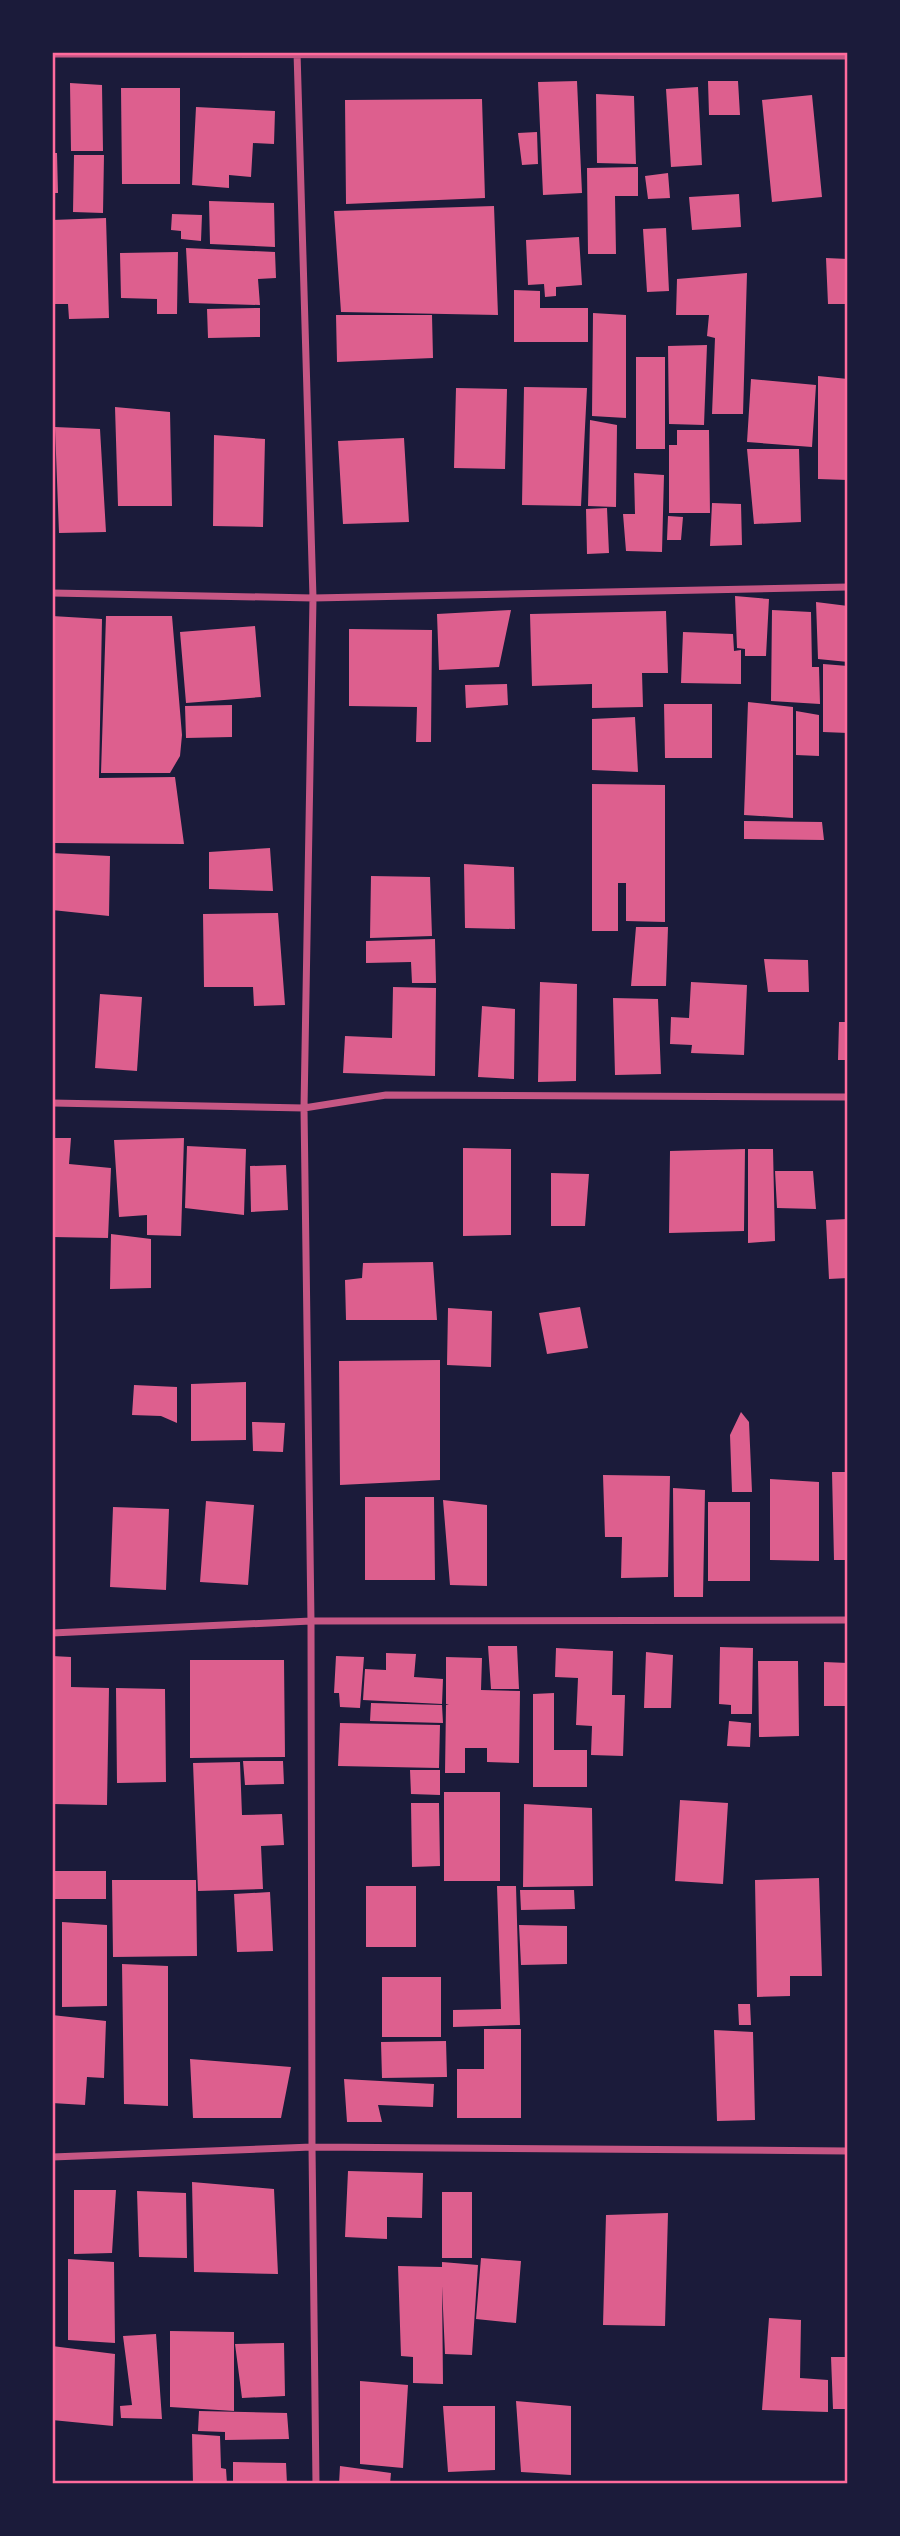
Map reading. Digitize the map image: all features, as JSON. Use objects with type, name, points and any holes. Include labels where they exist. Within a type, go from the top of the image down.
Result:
[{"type":"street","points":[[52,54],[848,56]]},
{"type":"street","points":[[297,54],[313,598],[304,1108],[311,1621],[316,2483]]},
{"type":"street","points":[[52,593],[313,598],[848,587]]},
{"type":"street","points":[[52,1103],[304,1108],[386,1095],[848,1097]]},
{"type":"street","points":[[52,1633],[311,1621],[848,1620]]},
{"type":"street","points":[[52,2157],[312,2147],[848,2151]]},
{"type":"building","points":[[577,81],[582,193],[543,195],[538,82]]},
{"type":"building","points":[[708,81],[738,81],[740,115],[709,115]]},
{"type":"building","points":[[70,83],[102,85],[103,151],[71,151]]},
{"type":"building","points":[[698,87],[702,165],[671,167],[666,89]]},
{"type":"building","points":[[121,88],[180,88],[180,184],[122,184]]},
{"type":"building","points":[[596,94],[634,96],[636,164],[597,163]]},
{"type":"building","points":[[812,95],[822,197],[772,202],[762,100]]},
{"type":"building","points":[[482,99],[485,198],[346,204],[345,100]]},
{"type":"building","points":[[196,107],[275,111],[274,144],[253,143],[251,177],[229,175],[229,188],[192,185]]},
{"type":"building","points":[[537,132],[538,164],[522,165],[518,133]]},
{"type":"building","points":[[52,153],[57,153],[58,193],[52,193]]},
{"type":"building","points":[[74,155],[104,155],[103,213],[73,212]]},
{"type":"building","points":[[638,167],[638,196],[615,196],[616,254],[588,254],[587,168]]},
{"type":"building","points":[[668,173],[670,198],[648,199],[645,176]]},
{"type":"building","points":[[739,194],[741,227],[692,230],[689,197]]},
{"type":"building","points":[[209,201],[274,203],[275,247],[210,244]]},
{"type":"building","points":[[494,206],[498,315],[341,312],[334,211]]},
{"type":"building","points":[[172,214],[202,215],[201,241],[181,239],[181,231],[171,230]]},
{"type":"building","points":[[106,218],[109,318],[69,319],[68,304],[52,304],[52,220]]},
{"type":"building","points":[[666,228],[669,291],[647,292],[643,229]]},
{"type":"building","points":[[579,237],[582,285],[556,287],[556,296],[545,297],[544,284],[528,285],[526,240]]},
{"type":"building","points":[[186,248],[275,252],[276,278],[258,279],[260,305],[189,303]]},
{"type":"building","points":[[178,252],[177,314],[157,314],[157,299],[121,298],[120,253]]},
{"type":"building","points":[[826,258],[848,259],[848,304],[828,304]]},
{"type":"building","points":[[747,273],[743,414],[712,414],[715,338],[707,336],[709,315],[676,315],[677,279]]},
{"type":"building","points":[[514,290],[540,291],[540,308],[588,308],[588,342],[514,342]]},
{"type":"building","points":[[260,308],[260,337],[208,338],[207,309]]},
{"type":"building","points":[[593,313],[626,315],[626,418],[592,416]]},
{"type":"building","points":[[336,315],[432,315],[433,358],[337,362]]},
{"type":"building","points":[[707,345],[704,425],[669,424],[668,346]]},
{"type":"building","points":[[636,357],[665,357],[665,449],[636,449]]},
{"type":"building","points":[[818,376],[848,379],[848,480],[818,479]]},
{"type":"building","points":[[751,379],[816,385],[812,447],[747,442]]},
{"type":"building","points":[[524,387],[587,388],[581,506],[522,505]]},
{"type":"building","points":[[456,388],[507,389],[505,469],[454,468]]},
{"type":"building","points":[[115,407],[170,412],[172,506],[118,506]]},
{"type":"building","points":[[590,420],[617,425],[616,507],[588,506]]},
{"type":"building","points":[[55,427],[100,429],[106,532],[59,533]]},
{"type":"building","points":[[677,430],[709,430],[710,513],[669,513],[669,445],[677,445]]},
{"type":"building","points":[[214,435],[265,439],[263,527],[213,526]]},
{"type":"building","points":[[404,438],[409,522],[343,524],[338,441]]},
{"type":"building","points":[[747,449],[799,449],[801,522],[754,524]]},
{"type":"building","points":[[634,473],[664,475],[662,552],[626,551],[623,514],[635,514]]},
{"type":"building","points":[[712,503],[741,504],[742,545],[710,546]]},
{"type":"building","points":[[607,508],[609,553],[587,554],[586,509]]},
{"type":"building","points":[[668,516],[683,517],[681,540],[667,540]]},
{"type":"building","points":[[735,596],[769,599],[766,656],[745,656],[745,649],[737,648]]},
{"type":"building","points":[[816,602],[848,606],[848,662],[818,659]]},
{"type":"building","points":[[511,610],[499,667],[439,670],[437,614]]},
{"type":"building","points":[[772,610],[811,612],[812,667],[819,667],[820,704],[771,701]]},
{"type":"building","points":[[666,611],[668,673],[642,673],[643,707],[592,708],[592,684],[532,686],[530,614]]},
{"type":"building","points":[[52,616],[102,619],[99,778],[175,777],[184,844],[52,843]]},
{"type":"building","points":[[106,616],[172,616],[182,735],[180,756],[170,773],[101,773]]},
{"type":"building","points":[[255,626],[261,697],[186,703],[180,632]]},
{"type":"building","points":[[349,629],[432,630],[431,742],[416,742],[417,707],[349,706]]},
{"type":"building","points":[[683,632],[733,634],[734,651],[741,650],[741,684],[681,683]]},
{"type":"building","points":[[823,664],[848,666],[848,733],[823,732]]},
{"type":"building","points":[[507,684],[508,705],[466,708],[465,685]]},
{"type":"building","points":[[748,702],[793,707],[793,818],[744,815]]},
{"type":"building","points":[[664,704],[712,704],[712,758],[665,758]]},
{"type":"building","points":[[232,705],[232,737],[186,738],[185,706]]},
{"type":"building","points":[[796,711],[819,715],[819,756],[796,755]]},
{"type":"building","points":[[635,717],[638,772],[592,770],[592,719]]},
{"type":"building","points":[[592,784],[665,785],[665,922],[626,921],[626,883],[618,883],[618,931],[592,931]]},
{"type":"building","points":[[744,821],[822,822],[824,840],[744,839]]},
{"type":"building","points":[[270,848],[273,891],[209,889],[209,852]]},
{"type":"building","points":[[52,853],[110,856],[109,916],[52,910]]},
{"type":"building","points":[[464,864],[514,867],[515,929],[465,928]]},
{"type":"building","points":[[371,876],[430,877],[432,936],[370,938]]},
{"type":"building","points":[[278,913],[285,1005],[254,1006],[253,987],[204,987],[203,914]]},
{"type":"building","points":[[636,927],[668,927],[666,986],[631,986]]},
{"type":"building","points":[[435,939],[436,983],[412,983],[411,962],[366,963],[366,941]]},
{"type":"building","points":[[764,959],[808,960],[809,992],[768,992]]},
{"type":"building","points":[[540,982],[577,984],[576,1081],[538,1082]]},
{"type":"building","points":[[691,982],[747,985],[744,1055],[691,1053],[692,1045],[670,1044],[671,1017],[689,1018]]},
{"type":"building","points":[[393,987],[436,988],[435,1076],[343,1073],[345,1036],[392,1038]]},
{"type":"building","points":[[100,994],[142,997],[137,1071],[95,1068]]},
{"type":"building","points":[[613,998],[658,999],[661,1074],[615,1075]]},
{"type":"building","points":[[482,1006],[515,1009],[514,1079],[478,1077]]},
{"type":"building","points":[[839,1022],[848,1022],[848,1060],[838,1060]]},
{"type":"building","points":[[52,1138],[71,1138],[69,1164],[111,1168],[108,1238],[52,1237]]},
{"type":"building","points":[[184,1138],[181,1236],[147,1235],[147,1215],[119,1217],[114,1140]]},
{"type":"building","points":[[187,1146],[246,1149],[244,1215],[185,1208]]},
{"type":"building","points":[[463,1148],[511,1149],[511,1235],[463,1236]]},
{"type":"building","points":[[745,1149],[744,1231],[669,1233],[670,1151]]},
{"type":"building","points":[[748,1149],[773,1149],[775,1241],[748,1243]]},
{"type":"building","points":[[286,1165],[288,1210],[251,1212],[250,1166]]},
{"type":"building","points":[[775,1171],[813,1171],[816,1209],[777,1208]]},
{"type":"building","points":[[551,1173],[589,1174],[585,1226],[551,1226]]},
{"type":"building","points":[[848,1219],[848,1278],[829,1279],[826,1220]]},
{"type":"building","points":[[111,1234],[151,1239],[151,1288],[110,1289]]},
{"type":"building","points":[[433,1262],[437,1320],[346,1320],[345,1280],[362,1278],[363,1263]]},
{"type":"building","points":[[580,1307],[588,1348],[547,1354],[539,1313]]},
{"type":"building","points":[[448,1308],[492,1311],[491,1367],[447,1365]]},
{"type":"building","points":[[440,1360],[440,1480],[340,1485],[339,1361]]},
{"type":"building","points":[[246,1382],[246,1440],[191,1441],[191,1384]]},
{"type":"building","points":[[134,1385],[177,1387],[177,1423],[161,1416],[132,1415]]},
{"type":"building","points":[[741,1412],[749,1422],[752,1492],[732,1492],[730,1435]]},
{"type":"building","points":[[252,1422],[285,1423],[283,1452],[253,1451]]},
{"type":"building","points":[[832,1472],[848,1472],[848,1560],[834,1560]]},
{"type":"building","points":[[603,1475],[670,1476],[668,1577],[621,1578],[622,1537],[605,1537]]},
{"type":"building","points":[[770,1479],[819,1482],[819,1561],[770,1560]]},
{"type":"building","points":[[673,1488],[705,1490],[703,1597],[674,1597]]},
{"type":"building","points":[[365,1497],[434,1497],[435,1580],[365,1580]]},
{"type":"building","points":[[443,1500],[487,1505],[487,1586],[450,1585]]},
{"type":"building","points":[[206,1501],[254,1505],[248,1585],[200,1582]]},
{"type":"building","points":[[708,1502],[750,1502],[750,1581],[708,1581]]},
{"type":"building","points":[[113,1507],[169,1509],[166,1590],[110,1587]]},
{"type":"building","points":[[488,1646],[517,1646],[519,1689],[491,1689]]},
{"type":"building","points":[[720,1647],[753,1648],[752,1714],[731,1714],[731,1705],[719,1704]]},
{"type":"building","points":[[556,1648],[613,1651],[612,1695],[625,1695],[623,1756],[591,1755],[592,1726],[576,1725],[578,1678],[555,1677]]},
{"type":"building","points":[[646,1652],[673,1655],[671,1708],[644,1708]]},
{"type":"building","points":[[386,1653],[416,1654],[414,1677],[443,1679],[442,1704],[363,1700],[365,1669],[386,1670]]},
{"type":"building","points":[[52,1656],[71,1657],[71,1687],[109,1688],[107,1805],[52,1804]]},
{"type":"building","points":[[336,1656],[364,1657],[360,1708],[340,1707],[339,1693],[334,1693]]},
{"type":"building","points":[[446,1657],[482,1658],[481,1690],[520,1691],[519,1763],[487,1762],[487,1748],[465,1748],[465,1773],[445,1773],[446,1705],[449,1705],[446,1704]]},
{"type":"building","points":[[190,1660],[284,1660],[285,1757],[190,1758]]},
{"type":"building","points":[[758,1661],[798,1661],[799,1736],[759,1737]]},
{"type":"building","points":[[824,1662],[848,1663],[848,1706],[824,1706]]},
{"type":"building","points":[[116,1688],[165,1689],[166,1782],[117,1783]]},
{"type":"building","points":[[554,1693],[554,1750],[587,1750],[587,1787],[533,1787],[533,1694]]},
{"type":"building","points":[[371,1703],[442,1705],[443,1723],[370,1721]]},
{"type":"building","points":[[729,1721],[751,1723],[750,1747],[727,1746]]},
{"type":"building","points":[[340,1723],[440,1725],[439,1768],[338,1766]]},
{"type":"building","points":[[243,1761],[283,1761],[284,1784],[245,1785]]},
{"type":"building","points":[[240,1762],[242,1815],[282,1814],[284,1845],[261,1846],[263,1889],[198,1891],[193,1763]]},
{"type":"building","points":[[410,1770],[440,1770],[440,1795],[411,1794]]},
{"type":"building","points":[[444,1792],[500,1792],[500,1881],[444,1881]]},
{"type":"building","points":[[680,1800],[728,1803],[723,1884],[675,1881]]},
{"type":"building","points":[[411,1803],[439,1803],[440,1866],[412,1867]]},
{"type":"building","points":[[524,1804],[592,1808],[593,1886],[523,1887]]},
{"type":"building","points":[[52,1871],[106,1871],[106,1899],[52,1899]]},
{"type":"building","points":[[819,1878],[822,1976],[790,1976],[790,1996],[757,1997],[755,1880]]},
{"type":"building","points":[[112,1880],[196,1880],[197,1956],[113,1957]]},
{"type":"building","points":[[366,1886],[416,1886],[416,1947],[366,1947]]},
{"type":"building","points":[[497,1886],[516,1886],[520,2025],[453,2027],[453,2010],[501,2009]]},
{"type":"building","points":[[520,1890],[574,1890],[575,1909],[521,1910]]},
{"type":"building","points":[[270,1892],[273,1951],[237,1952],[234,1894]]},
{"type":"building","points":[[62,1922],[107,1925],[107,2006],[62,2007]]},
{"type":"building","points":[[519,1925],[567,1926],[567,1964],[521,1965]]},
{"type":"building","points":[[122,1964],[168,1966],[168,2106],[124,2104]]},
{"type":"building","points":[[382,1977],[441,1977],[441,2037],[382,2037]]},
{"type":"building","points":[[738,2004],[750,2004],[751,2025],[739,2025]]},
{"type":"building","points":[[52,2015],[106,2021],[104,2078],[87,2077],[85,2105],[52,2103]]},
{"type":"building","points":[[484,2029],[521,2029],[521,2118],[457,2118],[457,2069],[484,2069]]},
{"type":"building","points":[[714,2030],[753,2032],[755,2120],[717,2121]]},
{"type":"building","points":[[446,2041],[447,2077],[382,2078],[381,2042]]},
{"type":"building","points":[[190,2059],[291,2067],[281,2118],[193,2118]]},
{"type":"building","points":[[344,2079],[434,2084],[433,2107],[378,2105],[382,2122],[347,2122]]},
{"type":"building","points":[[348,2171],[423,2173],[422,2218],[387,2217],[387,2239],[345,2237]]},
{"type":"building","points":[[192,2182],[274,2189],[278,2274],[194,2272]]},
{"type":"building","points":[[74,2190],[116,2190],[112,2253],[74,2254]]},
{"type":"building","points":[[137,2191],[186,2193],[187,2258],[139,2257]]},
{"type":"building","points":[[442,2192],[472,2192],[472,2258],[442,2258]]},
{"type":"building","points":[[668,2213],[665,2326],[603,2325],[606,2215]]},
{"type":"building","points":[[481,2258],[521,2261],[516,2323],[476,2319]]},
{"type":"building","points":[[68,2259],[114,2262],[115,2343],[68,2340]]},
{"type":"building","points":[[442,2262],[478,2265],[472,2355],[445,2354],[442,2286],[443,2384],[413,2383],[413,2357],[401,2356],[398,2266],[442,2267]]},
{"type":"building","points":[[769,2318],[801,2320],[800,2378],[828,2380],[828,2412],[762,2410]]},
{"type":"building","points":[[170,2331],[234,2332],[234,2411],[170,2407]]},
{"type":"building","points":[[156,2334],[162,2419],[121,2418],[120,2406],[132,2405],[123,2336]]},
{"type":"building","points":[[284,2343],[285,2396],[242,2398],[235,2344]]},
{"type":"building","points":[[52,2346],[115,2354],[113,2426],[52,2420]]},
{"type":"building","points":[[831,2357],[848,2357],[848,2409],[833,2409]]},
{"type":"building","points":[[360,2381],[408,2385],[403,2468],[360,2464]]},
{"type":"building","points":[[516,2401],[571,2406],[571,2475],[521,2472]]},
{"type":"building","points":[[443,2406],[495,2406],[495,2470],[448,2472]]},
{"type":"building","points":[[199,2411],[287,2413],[289,2439],[225,2440],[225,2432],[198,2431]]},
{"type":"building","points":[[192,2434],[220,2436],[221,2468],[226,2469],[227,2484],[193,2484]]},
{"type":"building","points":[[233,2462],[286,2463],[287,2484],[233,2484]]},
{"type":"building","points":[[340,2466],[391,2473],[390,2484],[339,2484]]}]
